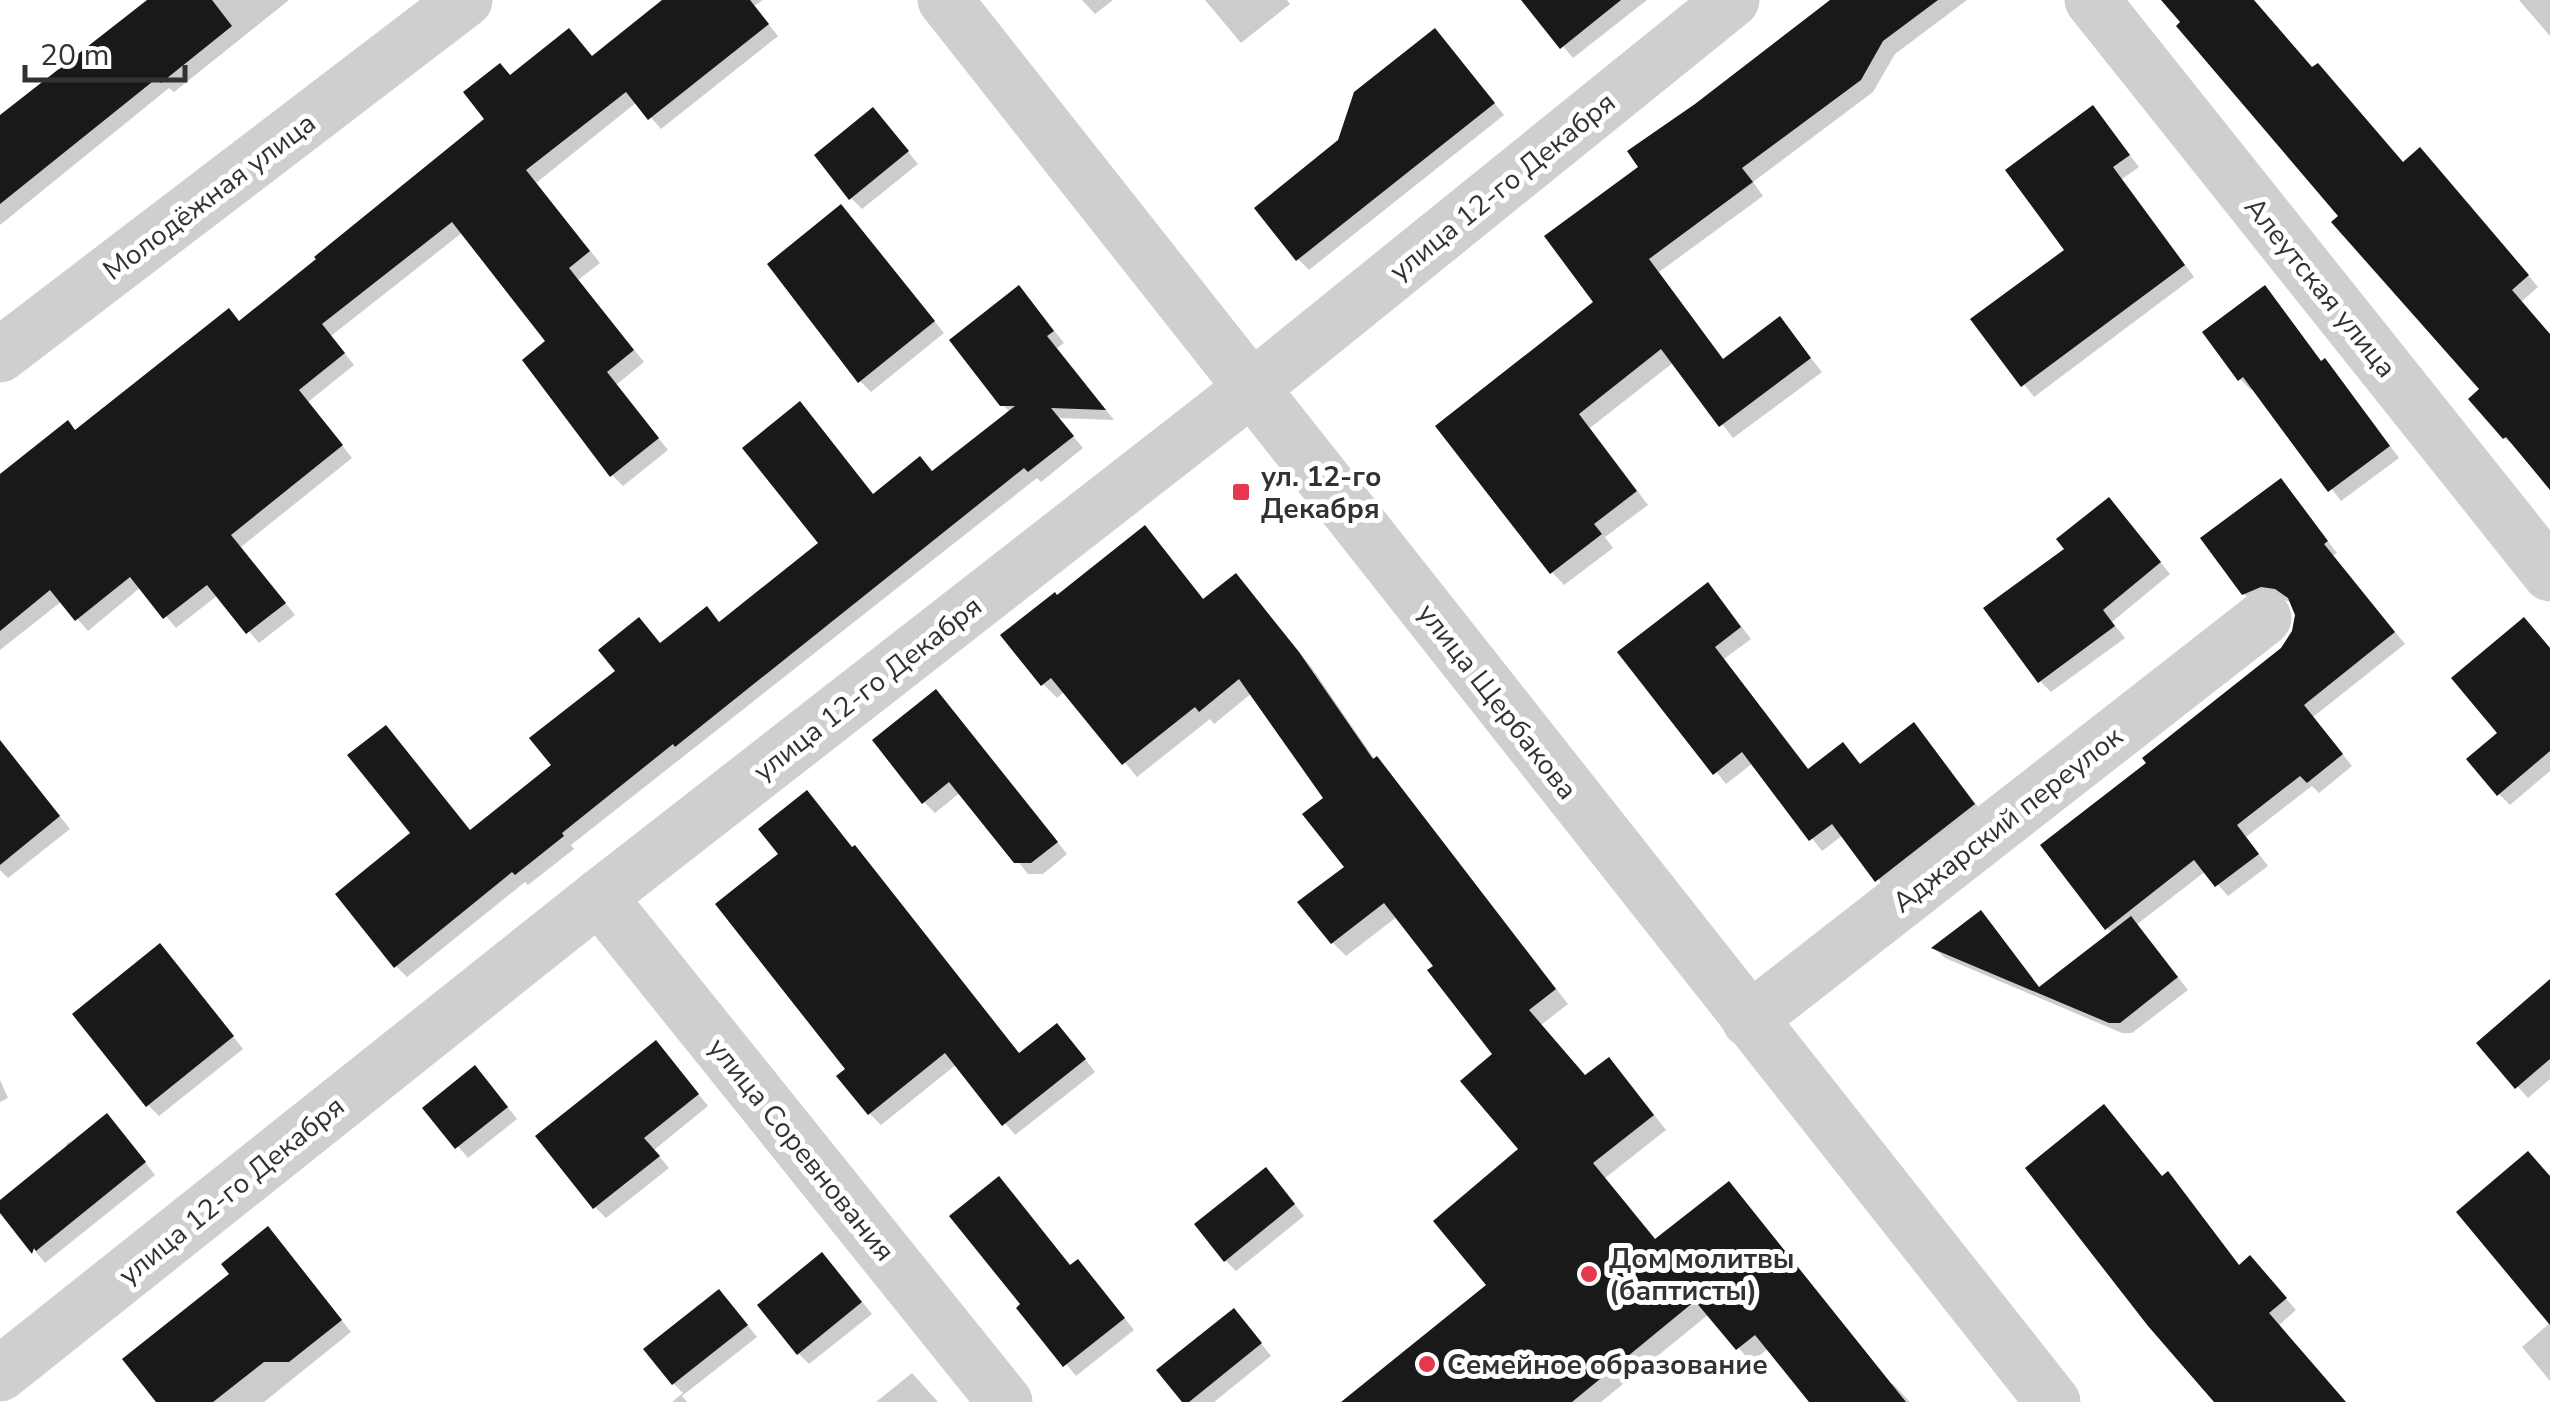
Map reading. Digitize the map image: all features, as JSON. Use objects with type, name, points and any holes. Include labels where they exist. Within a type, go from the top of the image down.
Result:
[{"type":"street","name":"Молодёжная улица","points":[[0,355],[465,0]]},
{"type":"street","name":"улица Щербакова","points":[[944,0],[2053,1402]]},
{"type":"street","name":"улица 12-го Декабря","points":[[0,1374],[599,897],[1252,388],[1732,0]]},
{"type":"street","name":"Алеутская улица","points":[[2092,0],[2550,574]]},
{"type":"street","name":"Аджарский переулок","points":[[1750,1020],[2264,618]]},
{"type":"street","name":"улица Соревнования","points":[[599,897],[1005,1402]]},
{"type":"building","points":[[147,0],[212,0],[232,26],[161,83],[157,78],[0,204],[0,115]]},
{"type":"building","points":[[662,0],[750,0],[769,24],[648,120],[626,92],[526,170],[590,251],[569,268],[634,350],[607,372],[659,438],[610,477],[522,360],[545,341],[452,222],[322,324],[345,353],[299,390],[343,445],[231,535],[286,603],[246,634],[207,585],[163,619],[130,577],[75,621],[50,590],[0,631],[0,474],[68,420],[75,430],[229,308],[239,321],[316,259],[484,119],[463,92],[500,63],[510,75],[569,28],[592,56]]},
{"type":"building","points":[[1521,0],[1621,0],[1560,49]]},
{"type":"building","points":[[1830,0],[1938,0],[1883,41],[1861,80],[1742,168],[1753,182],[1649,259],[1723,359],[1780,316],[1811,358],[1719,427],[1661,349],[1579,414],[1637,491],[1594,524],[1602,534],[1550,574],[1435,426],[1593,302],[1544,236],[1638,167],[1627,151]]},
{"type":"building","points":[[2161,0],[2254,0],[2312,67],[2318,63],[2403,162],[2420,147],[2529,275],[2512,290],[2550,334],[2550,490],[2468,399],[2479,389],[2331,222],[2338,216],[2176,26],[2180,22]]},
{"type":"building","points":[[1435,28],[1495,103],[1296,261],[1254,208],[1338,140],[1354,92]]},
{"type":"building","points":[[2093,105],[2130,155],[2113,167],[2185,265],[2021,387],[1970,319],[2064,250],[2005,170]]},
{"type":"building","points":[[873,107],[909,151],[849,200],[814,155]]},
{"type":"building","points":[[841,204],[935,321],[858,383],[767,264]]},
{"type":"building","points":[[1019,285],[1054,331],[1047,336],[1106,410],[1051,408],[1074,436],[1028,472],[1024,468],[394,968],[335,894],[410,833],[347,755],[386,725],[470,830],[551,765],[529,738],[615,671],[598,650],[639,617],[660,643],[707,606],[719,622],[818,543],[742,448],[800,401],[873,494],[920,456],[932,471],[1015,406],[1000,406],[949,340]]},
{"type":"building","points":[[2265,285],[2390,446],[2328,492],[2243,377],[2238,381],[2202,332]]},
{"type":"building","points":[[2281,478],[2328,541],[2324,544],[2395,632],[2304,705],[2343,754],[2307,783],[2300,776],[2237,825],[2259,854],[2215,887],[2194,860],[2105,930],[2040,845],[2146,763],[2142,758],[2281,648],[2292,631],[2295,615],[2288,598],[2275,589],[2261,587],[2242,595],[2200,538]]},
{"type":"building","points":[[2109,497],[2161,562],[2103,610],[2115,626],[2038,683],[1983,608],[2064,549],[2056,539]]},
{"type":"building","points":[[1145,525],[1203,599],[1236,573],[1299,652],[1373,759],[1377,756],[1556,989],[1529,1010],[1585,1075],[1609,1057],[1654,1115],[1593,1163],[1655,1239],[1729,1181],[1906,1402],[1809,1402],[1755,1335],[1736,1350],[1695,1301],[1572,1402],[1341,1402],[1486,1285],[1433,1221],[1518,1149],[1460,1081],[1492,1054],[1427,970],[1433,966],[1384,903],[1331,944],[1297,902],[1344,867],[1302,814],[1323,798],[1239,679],[1199,712],[1195,707],[1122,765],[1051,678],[1041,686],[1000,635]]},
{"type":"building","points":[[1708,582],[1741,627],[1715,647],[1808,769],[1843,742],[1860,764],[1914,722],[1975,804],[1875,882],[1832,824],[1809,841],[1742,752],[1713,775],[1617,652]]},
{"type":"building","points":[[2524,617],[2550,648],[2550,751],[2497,796],[2466,759],[2497,733],[2451,678]]},
{"type":"building","points":[[936,689],[1058,842],[1031,863],[1014,863],[949,782],[922,804],[872,740]]},
{"type":"building","points":[[0,740],[60,816],[0,865]]},
{"type":"building","points":[[807,790],[1019,1053],[1057,1023],[1086,1059],[1002,1126],[945,1053],[868,1115],[836,1076],[845,1069],[715,904],[778,854],[758,829]]},
{"type":"building","points":[[1981,910],[2039,987],[2131,916],[2178,977],[2120,1023],[2109,1023],[1931,948]]},
{"type":"building","points":[[160,943],[234,1036],[146,1107],[72,1014]]},
{"type":"building","points":[[2550,979],[2550,1059],[2515,1089],[2476,1043]]},
{"type":"building","points":[[656,1040],[699,1094],[644,1138],[660,1156],[593,1209],[535,1136]]},
{"type":"building","points":[[475,1065],[508,1107],[455,1149],[422,1108]]},
{"type":"building","points":[[2104,1104],[2162,1176],[2168,1171],[2239,1265],[2250,1255],[2287,1298],[2269,1313],[2346,1402],[2214,1402],[2148,1326],[2025,1168]]},
{"type":"building","points":[[107,1113],[146,1162],[36,1251],[34,1248],[32,1254],[0,1213],[0,1200]]},
{"type":"building","points":[[2528,1151],[2550,1176],[2550,1325],[2456,1212]]},
{"type":"building","points":[[1266,1167],[1295,1204],[1224,1262],[1194,1224]]},
{"type":"building","points":[[999,1176],[1070,1265],[1078,1259],[1125,1318],[1063,1367],[1016,1308],[1020,1304],[949,1216]]},
{"type":"building","points":[[268,1226],[342,1320],[289,1362],[264,1362],[213,1402],[156,1402],[122,1359],[229,1274],[221,1264]]},
{"type":"building","points":[[822,1252],[862,1302],[797,1355],[757,1305]]},
{"type":"building","points":[[719,1289],[748,1325],[672,1385],[643,1349]]},
{"type":"building","points":[[1234,1308],[1262,1343],[1189,1402],[1182,1402],[1156,1370]]},
{"type":"place","name":"ул. 12-го Декабря","points":[[1241,492]]},
{"type":"place","name":"Дом молитвы (баптисты)","points":[[1589,1274]]},
{"type":"place","name":"Семейное образование","points":[[1427,1364]]}]
